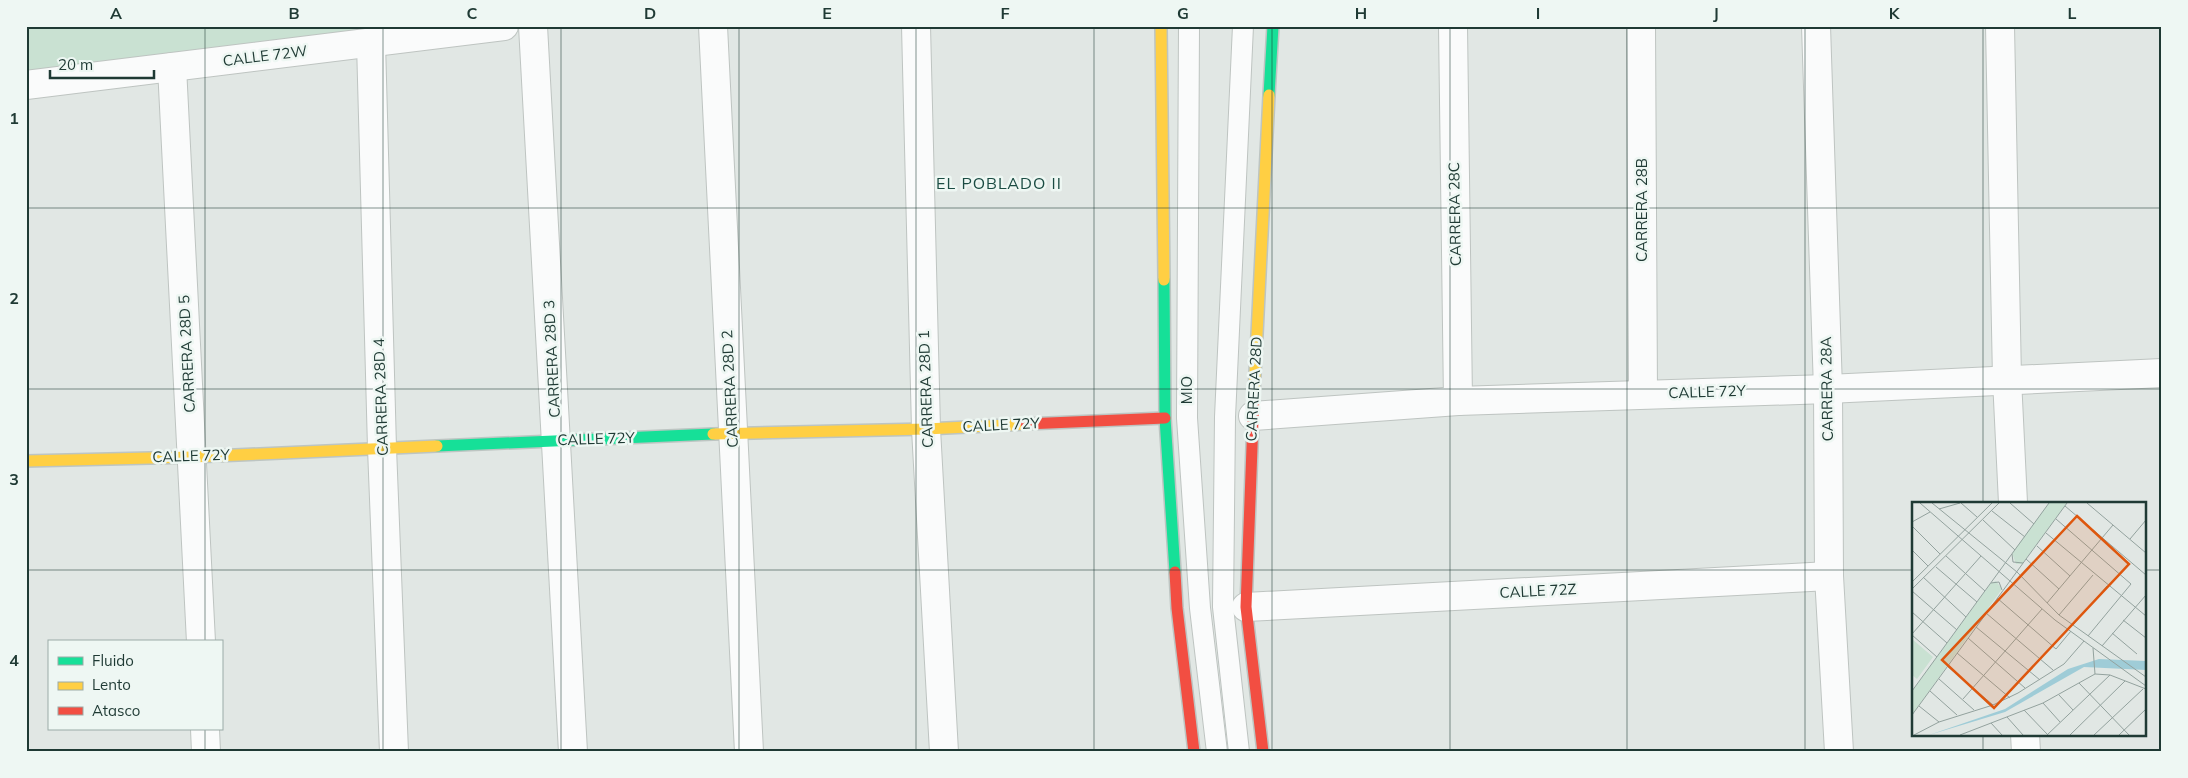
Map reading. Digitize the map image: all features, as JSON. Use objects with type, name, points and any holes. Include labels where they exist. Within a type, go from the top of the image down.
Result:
[{"type":"street","name":"CALLE 72W","points":[[26,85],[504,26]]},
{"type":"street","name":"CARRERA 28D 3","points":[[532,26],[557,441],[573,752]]},
{"type":"street","name":"CARRERA 28D 2","points":[[713,26],[748,752]]},
{"type":"street","name":"CARRERA 28D 1","points":[[916,26],[926,429],[944,752]]},
{"type":"street","points":[[1161,26],[1165,418],[1177,608],[1194,752]]},
{"type":"street","name":"CARRERA 28D","points":[[1263,752],[1246,607],[1252,416],[1274,26]]},
{"type":"street","name":"CARRERA 28C","points":[[1453,26],[1458,402]]},
{"type":"street","name":"CARRERA 28B","points":[[1641,26],[1643,394]]},
{"type":"street","name":"CARRERA 28A","points":[[1816,26],[1828,389],[1829,576],[1839,752]]},
{"type":"street","points":[[2000,26],[2007,379],[2013,502]]},
{"type":"street","name":"CARRERA 28D 4","points":[[371,43],[382,448],[394,752]]},
{"type":"street","name":"CARRERA 28D 5","points":[[172,67],[201,640]]},
{"type":"street","name":"CALLE 72Y","points":[[1252,416],[1458,402],[1828,389],[2162,372]]},
{"type":"street","name":"CALLE 72Y","points":[[26,461],[192,457],[1165,418]]},
{"type":"street","name":"CALLE 72Z","points":[[1246,607],[1829,576]]},
{"type":"street","points":[[205,730],[206,752]]},
{"type":"street","points":[[2025,736],[2026,752]]},
{"type":"lane","name":"MIO","points":[[1189,26],[1187,418],[1200,608],[1217,752]]},
{"type":"lane","points":[[1239,752],[1223,608],[1225,417],[1243,26]]},
{"type":"green space","points":[[26,26],[504,26],[26,85]]},
{"type":"traffic: fast","points":[[1269,95],[1273,26]]},
{"type":"traffic: fast","points":[[1164,280],[1165,418],[1175,572]]},
{"type":"traffic: fast","points":[[437,446],[713,434]]},
{"type":"traffic: slow","points":[[1161,26],[1164,280]]},
{"type":"traffic: slow","points":[[1254,394],[1269,95]]},
{"type":"traffic: slow","points":[[713,434],[926,429],[1026,424]]},
{"type":"traffic: slow","points":[[26,461],[192,457],[437,446]]},
{"type":"traffic: jam","points":[[1254,394],[1246,607],[1263,752]]},
{"type":"traffic: jam","points":[[1026,424],[1165,418]]},
{"type":"traffic: jam","points":[[1175,572],[1177,608],[1194,752]]},
{"type":"district","name":"EL POBLADO II","points":[[999,183]]}]
